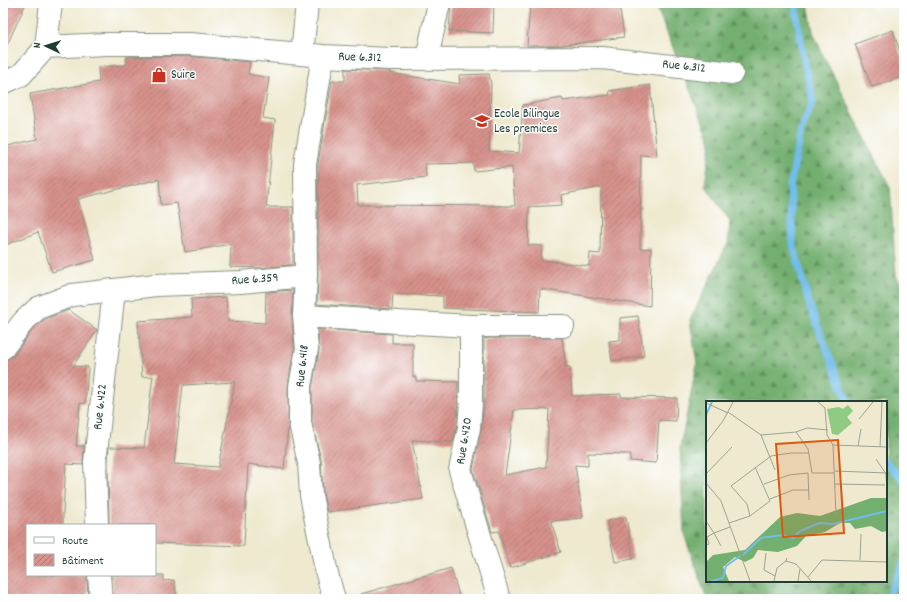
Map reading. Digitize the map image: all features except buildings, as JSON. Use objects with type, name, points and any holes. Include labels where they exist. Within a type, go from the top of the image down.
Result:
[{"type":"street","points":[[3,83],[21,75],[46,47],[51,3]]},
{"type":"street","points":[[302,54],[307,3]]},
{"type":"street","points":[[427,58],[439,3]]},
{"type":"street","name":"Rue 6.312","points":[[46,47],[106,44],[190,44],[323,56],[390,59],[602,58],[732,73]]},
{"type":"street","points":[[306,276],[305,164],[323,56]]},
{"type":"street","name":"Rue 6.359","points":[[3,348],[24,321],[38,308],[72,294],[156,285],[241,282],[306,276]]},
{"type":"street","name":"Rue 6.418","points":[[306,276],[304,316],[307,349],[300,386],[300,423],[309,463],[311,495],[315,516],[327,574],[334,599]]},
{"type":"street","name":"Rue 6.422","points":[[97,524],[95,462],[114,290]]},
{"type":"street","points":[[304,316],[471,326],[563,326]]},
{"type":"street","name":"Rue 6.420","points":[[471,326],[471,402],[469,428],[460,470],[499,599]]},
{"type":"street","points":[[99,576],[101,599]]},
{"type":"green space","points":[[655,3],[808,3],[813,32],[822,53],[890,187],[896,276],[904,289],[904,599],[707,599],[684,534],[680,447],[697,364],[690,320],[728,243],[730,221],[705,185],[711,142]]},
{"type":"waterway","points":[[795,3],[803,55],[813,101],[801,132],[790,186],[793,244],[809,304],[848,401]]},
{"type":"waterway","points":[[887,463],[904,480]]},
{"type":"waterway","points":[[887,599],[904,561]]},
{"type":"place","name":"Suire","points":[[159,75]]},
{"type":"place","name":"Ecole Bilingue Les premices","points":[[482,121]]}]
